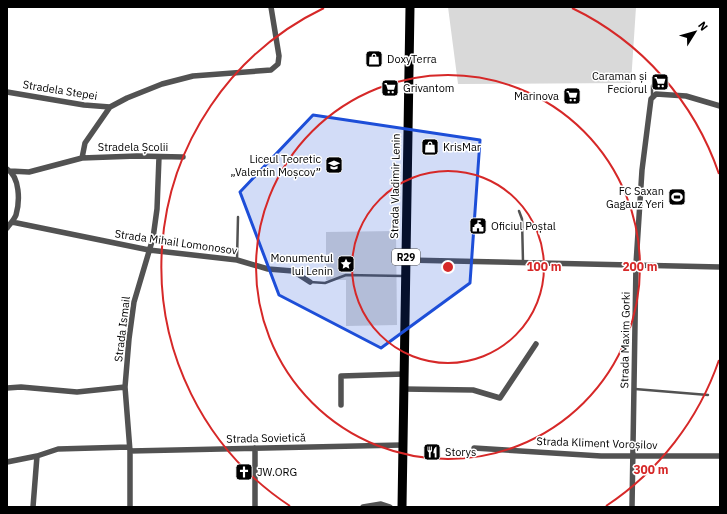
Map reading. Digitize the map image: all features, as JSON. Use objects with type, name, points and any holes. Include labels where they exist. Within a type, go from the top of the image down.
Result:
[{"type":"main road","name":"Strada Vladimir Lenin","points":[[402,507],[410,7]]},
{"type":"street","points":[[82,158],[85,143],[110,107],[127,98],[162,84],[193,76],[271,70],[278,64],[279,56],[271,7]]},
{"type":"street","name":"Stradela Stepei","points":[[7,92],[84,105],[110,107]]},
{"type":"street","points":[[652,96],[659,94],[686,96],[720,106]]},
{"type":"street","name":"Strada Maxim Gorki","points":[[632,507],[636,264],[642,170],[652,96]]},
{"type":"street","name":"Strada Ismail","points":[[130,507],[130,449],[125,387],[134,302],[153,238],[157,209],[159,157]]},
{"type":"street","name":"Stradela Școlii","points":[[9,170],[29,172],[82,158],[183,157]]},
{"type":"street","points":[[7,228],[16,216],[17,190],[16,179],[9,170]]},
{"type":"street","name":"Strada Mihail Lomonosov","points":[[12,222],[149,250],[238,260],[268,269],[293,271],[310,282]]},
{"type":"street","points":[[406,260],[720,267]]},
{"type":"street","points":[[403,389],[473,390],[500,398],[536,344]]},
{"type":"street","points":[[341,405],[341,376],[404,374]]},
{"type":"street","points":[[7,388],[21,387],[77,392],[125,387]]},
{"type":"street","name":"Strada Sovietică","points":[[7,462],[37,456],[58,449],[255,448],[402,445]]},
{"type":"street","points":[[255,448],[255,507]]},
{"type":"street","name":"Strada Kliment Voroșilov","points":[[474,448],[601,456],[720,456]]},
{"type":"street","points":[[33,507],[37,456]]},
{"type":"street","points":[[363,507],[381,504],[390,507]]},
{"type":"lane","name":"Strada Maxim Gorki","points":[[652,96],[652,86],[656,79]]},
{"type":"lane","points":[[520,211],[522,219],[523,262]]},
{"type":"lane","points":[[238,217],[238,260]]},
{"type":"lane","points":[[310,282],[325,283],[346,274],[405,276]]},
{"type":"lane","points":[[635,389],[708,395]]},
{"type":"highlighted area","points":[[313,115],[480,140],[470,283],[381,348],[279,295],[240,192]]},
{"type":"shaded area","points":[[448,7],[636,7],[631,83],[458,84]]},
{"type":"shaded area","points":[[396,231],[397,325],[346,326],[346,280],[326,280],[326,232]]},
{"type":"place","name":"DoxyTerra","points":[[374,59]]},
{"type":"place","name":"Caraman și Feciorul","points":[[660,82]]},
{"type":"place","name":"Grivantom","points":[[390,88]]},
{"type":"place","name":"Marinova","points":[[572,96]]},
{"type":"place","name":"KrisMar","points":[[430,147]]},
{"type":"place","name":"Liceul Teoretic „Valentin Moșcov”","points":[[334,165]]},
{"type":"place","name":"FC Saxan Gagauz Yeri","points":[[677,197]]},
{"type":"place","name":"Oficiul Poștal","points":[[478,226]]},
{"type":"place","name":"Monumentul lui Lenin","points":[[346,264]]},
{"type":"place","name":"Storys","points":[[432,452]]},
{"type":"place","name":"JW.ORG","points":[[244,472]]}]
